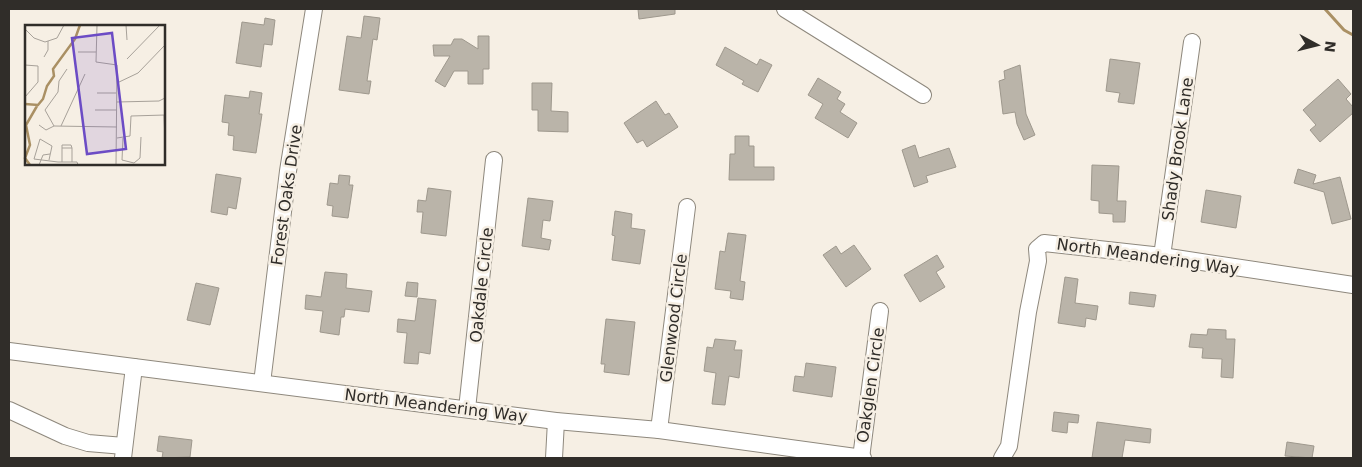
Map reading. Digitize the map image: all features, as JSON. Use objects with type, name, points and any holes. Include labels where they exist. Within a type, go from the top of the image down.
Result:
[{"type":"street","name":"Forest Oaks Drive","points":[[262,383],[288,171],[314,9]]},
{"type":"street","points":[[785,9],[923,95]]},
{"type":"street","name":"Shady Brook Lane","points":[[1162,256],[1192,42]]},
{"type":"street","name":"Oakdale Circle","points":[[467,410],[494,160]]},
{"type":"street","name":"Glenwood Circle","points":[[660,430],[687,207]]},
{"type":"street","name":"North Meandering Way","points":[[1002,458],[1009,446],[1028,312],[1038,261],[1037,249],[1044,243],[1055,242],[1162,256],[1353,285]]},
{"type":"street","name":"Oakglen Circle","points":[[862,458],[880,312]]},
{"type":"street","name":"North Meandering Way","points":[[9,351],[556,421],[660,430],[774,453],[862,458]]},
{"type":"street","points":[[9,410],[65,436],[124,452],[134,367]]},
{"type":"street","points":[[554,458],[556,421]]},
{"type":"building","points":[[638,9],[675,9],[675,14],[639,19]]},
{"type":"building","points":[[364,16],[380,18],[377,40],[373,39],[367,81],[371,81],[369,94],[339,90],[347,36],[361,38]]},
{"type":"building","points":[[265,18],[275,20],[272,45],[264,44],[261,67],[236,63],[242,22],[264,25]]},
{"type":"building","points":[[478,36],[489,36],[489,69],[483,69],[483,84],[468,84],[468,71],[454,71],[445,87],[435,81],[450,56],[434,56],[433,45],[451,45],[454,39],[462,39],[478,49]]},
{"type":"building","points":[[725,47],[757,65],[760,59],[772,65],[758,92],[742,84],[744,81],[716,65]]},
{"type":"building","points":[[1110,59],[1140,63],[1134,104],[1118,102],[1120,93],[1106,91]]},
{"type":"building","points":[[1020,65],[1026,114],[1035,135],[1024,140],[1017,124],[1015,112],[1003,114],[999,81],[1005,79],[1004,71]]},
{"type":"building","points":[[818,78],[841,92],[837,99],[845,104],[840,112],[857,123],[848,138],[815,118],[823,104],[808,95]]},
{"type":"building","points":[[1338,79],[1351,94],[1346,99],[1353,107],[1353,113],[1320,142],[1310,130],[1316,125],[1303,110]]},
{"type":"building","points":[[532,83],[552,83],[551,111],[568,112],[568,132],[538,131],[538,110],[532,110]]},
{"type":"building","points":[[250,91],[262,93],[259,114],[262,114],[256,153],[233,150],[234,136],[228,135],[229,123],[222,122],[225,95],[249,98]]},
{"type":"building","points":[[656,101],[665,115],[669,113],[678,127],[647,147],[643,140],[637,143],[624,123]]},
{"type":"building","points":[[735,136],[749,136],[749,146],[754,146],[754,167],[774,167],[774,180],[729,180],[730,154],[735,154]]},
{"type":"building","points":[[915,145],[919,158],[949,148],[956,167],[926,176],[928,182],[914,187],[902,150]]},
{"type":"building","points":[[1092,165],[1119,166],[1117,201],[1126,201],[1125,222],[1113,222],[1113,214],[1099,213],[1099,201],[1091,200]]},
{"type":"building","points":[[1298,169],[1316,175],[1313,184],[1340,177],[1351,219],[1332,224],[1324,192],[1294,183]]},
{"type":"building","points":[[216,174],[241,178],[236,209],[228,207],[227,215],[211,212]]},
{"type":"building","points":[[339,175],[350,176],[349,185],[353,185],[348,218],[332,216],[333,206],[327,205],[330,183],[338,184]]},
{"type":"building","points":[[428,188],[451,191],[446,236],[421,233],[423,212],[417,212],[418,200],[426,201]]},
{"type":"building","points":[[1206,190],[1241,196],[1236,228],[1201,222]]},
{"type":"building","points":[[528,198],[553,201],[550,221],[543,220],[541,238],[551,240],[549,250],[522,246]]},
{"type":"building","points":[[615,211],[632,214],[631,228],[645,230],[640,264],[612,260],[615,236],[612,235]]},
{"type":"building","points":[[728,233],[746,235],[740,281],[745,282],[743,300],[730,298],[731,291],[715,289],[720,251],[725,252]]},
{"type":"building","points":[[854,245],[871,269],[846,287],[823,255],[836,246],[841,254]]},
{"type":"building","points":[[937,255],[944,267],[936,272],[945,287],[920,302],[904,275]]},
{"type":"building","points":[[325,272],[347,274],[346,288],[372,291],[369,312],[345,309],[344,317],[341,317],[339,335],[320,332],[323,311],[305,309],[306,295],[321,297]]},
{"type":"building","points":[[1065,277],[1078,279],[1075,303],[1098,306],[1096,320],[1086,318],[1085,327],[1058,323]]},
{"type":"building","points":[[407,282],[418,283],[417,297],[405,296]]},
{"type":"building","points":[[196,283],[219,288],[210,325],[187,320]]},
{"type":"building","points":[[1130,292],[1156,295],[1154,307],[1129,304]]},
{"type":"building","points":[[418,298],[436,300],[430,354],[419,352],[418,364],[404,363],[407,333],[397,332],[398,319],[415,321]]},
{"type":"building","points":[[606,319],[635,322],[629,375],[604,372],[605,364],[601,364]]},
{"type":"building","points":[[1208,329],[1226,330],[1226,339],[1235,339],[1233,378],[1221,377],[1222,359],[1202,358],[1203,348],[1189,347],[1191,334],[1207,335]]},
{"type":"building","points":[[715,339],[736,341],[734,350],[742,350],[739,378],[729,376],[725,405],[712,404],[716,373],[704,371],[707,347],[713,348]]},
{"type":"building","points":[[806,363],[836,367],[832,397],[793,391],[795,376],[804,377]]},
{"type":"building","points":[[1054,412],[1079,415],[1078,423],[1068,422],[1067,433],[1052,431]]},
{"type":"building","points":[[1097,422],[1151,429],[1150,443],[1125,440],[1122,458],[1092,458]]},
{"type":"building","points":[[159,436],[192,440],[190,457],[162,458],[163,452],[157,451]]},
{"type":"building","points":[[1287,442],[1314,446],[1312,458],[1285,456]]},
{"type":"waterway","points":[[1325,9],[1344,30],[1353,35]]}]
